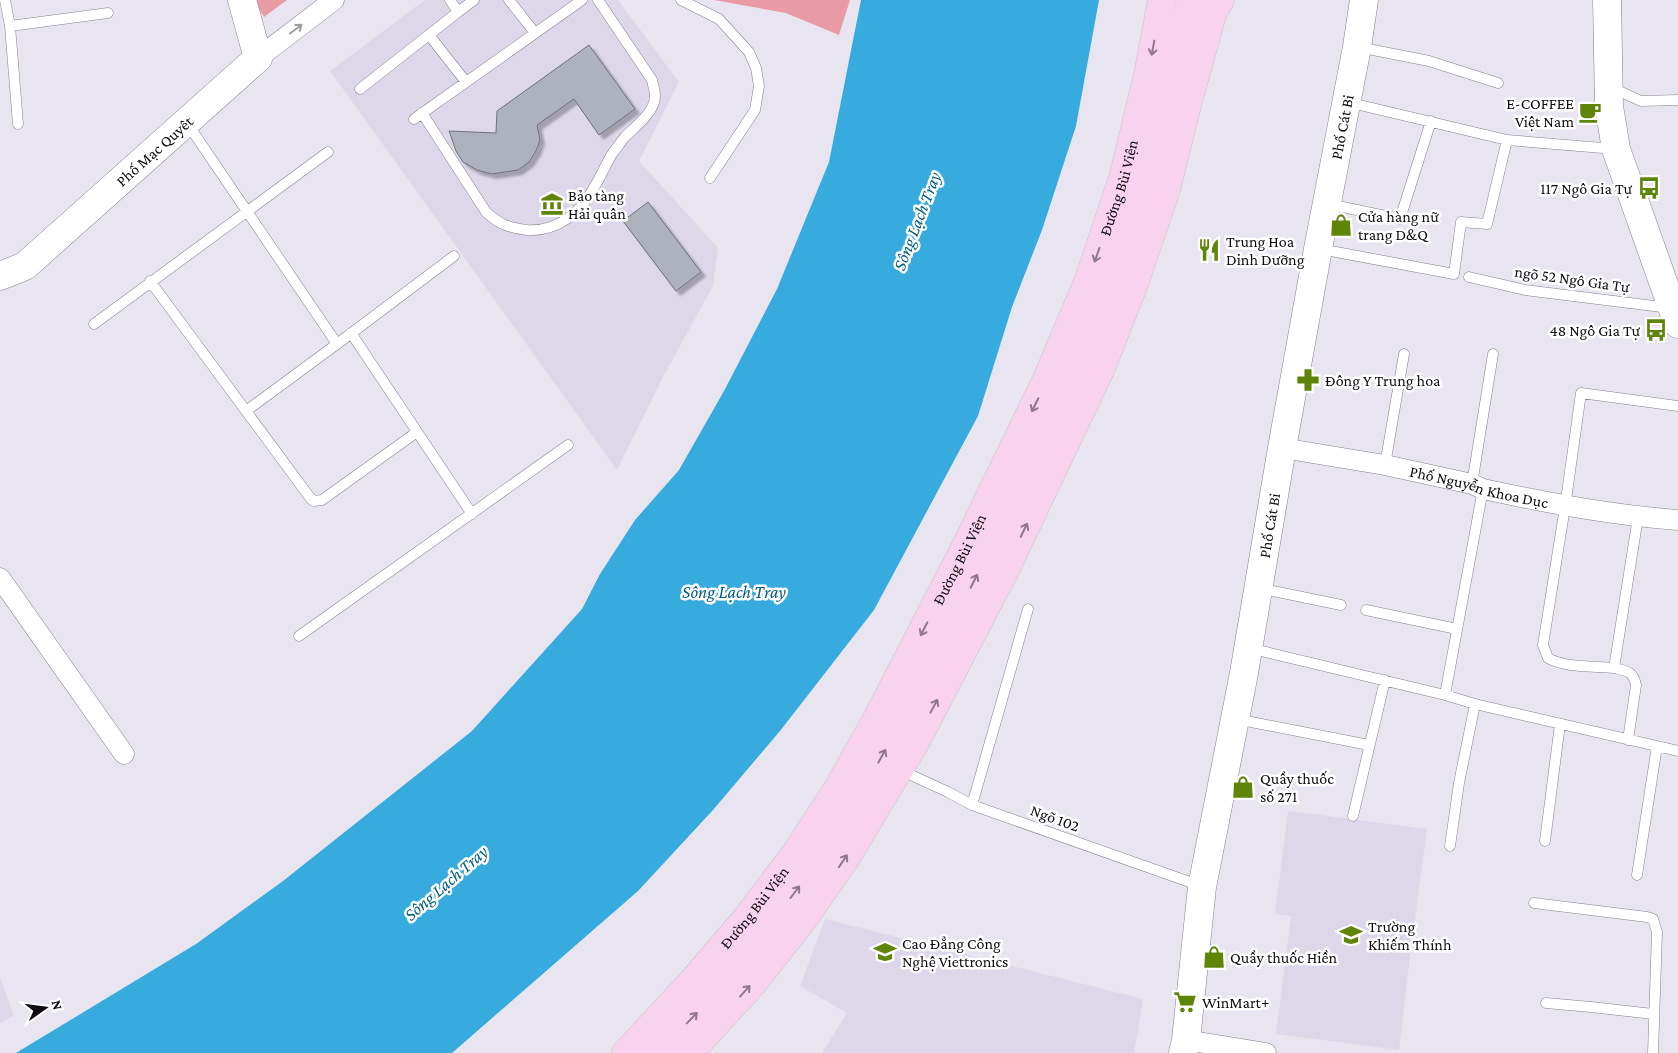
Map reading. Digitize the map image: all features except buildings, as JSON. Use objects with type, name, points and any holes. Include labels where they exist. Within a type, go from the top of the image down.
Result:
[{"type":"main road","name":"Đường Bùi Viện","points":[[626,1053],[698,976],[746,919],[796,853],[838,790],[960,558],[1047,378],[1088,282],[1123,178],[1148,75],[1162,0]]},
{"type":"main road","name":"Đường Bùi Viện","points":[[689,1053],[753,983],[804,918],[847,856],[900,770],[1004,570],[1101,368],[1134,284],[1157,183],[1191,0]]},
{"type":"main road","name":"Đường Bùi Viện","points":[[658,1053],[708,1001],[815,867],[858,800],[894,736],[978,574],[1067,388],[1157,183],[1188,102],[1212,15],[1220,0]]},
{"type":"street","points":[[242,0],[258,58],[334,0]]},
{"type":"street","name":"Phố Cát Bi","points":[[1185,1046],[1202,886],[1248,648],[1282,448],[1357,47],[1364,0]]},
{"type":"street","points":[[1607,0],[1609,106],[1616,149],[1675,316]]},
{"type":"street","name":"Phố Mạc Quyêt","points":[[0,276],[25,266],[258,58]]},
{"type":"street","points":[[0,292],[25,266]]},
{"type":"street","name":"Phố Nguyễn Khoa Dục","points":[[1282,448],[1385,465],[1566,507],[1638,517],[1678,520]]},
{"type":"street","points":[[0,578],[124,754]]},
{"type":"street","points":[[1185,1046],[1266,1053]]},
{"type":"lane","points":[[5,0],[10,26],[18,124]]},
{"type":"lane","points":[[450,0],[458,12]]},
{"type":"lane","points":[[360,89],[474,0]]},
{"type":"lane","points":[[508,0],[535,33]]},
{"type":"lane","points":[[582,0],[418,116],[486,212],[498,223],[517,229],[536,230],[556,226],[577,212],[596,186],[607,162],[622,140],[648,114],[655,95],[652,80],[598,0]]},
{"type":"lane","points":[[681,0],[719,19],[749,52],[756,68],[759,86],[755,110],[710,178]]},
{"type":"lane","points":[[10,26],[108,13]]},
{"type":"lane","points":[[429,35],[466,82]]},
{"type":"lane","points":[[1357,47],[1429,61],[1498,83]]},
{"type":"lane","points":[[1609,87],[1642,101],[1678,100]]},
{"type":"lane","points":[[1346,102],[1507,140],[1616,149]]},
{"type":"lane","points":[[1327,204],[1400,219],[1431,121]]},
{"type":"lane","points":[[186,122],[338,344]]},
{"type":"lane","points":[[1318,249],[1454,274],[1462,222],[1487,224],[1507,140]]},
{"type":"lane","points":[[94,324],[328,152]]},
{"type":"lane","points":[[246,411],[454,256]]},
{"type":"lane","name":"ngõ 52 Ngô Gia Tự","points":[[1469,277],[1525,290],[1675,316]]},
{"type":"lane","points":[[150,281],[314,501],[322,500],[417,432]]},
{"type":"lane","points":[[352,333],[472,514]]},
{"type":"lane","points":[[1385,465],[1404,354]]},
{"type":"lane","points":[[1445,695],[1457,629],[1477,487],[1493,354]]},
{"type":"lane","points":[[1628,740],[1636,685],[1634,677],[1630,673],[1614,668],[1561,663],[1548,658],[1543,645],[1566,507],[1581,392],[1678,406]]},
{"type":"lane","points":[[299,636],[568,445]]},
{"type":"lane","points":[[1614,668],[1638,517]]},
{"type":"lane","points":[[1258,588],[1341,605]]},
{"type":"lane","points":[[972,805],[1028,609]]},
{"type":"lane","points":[[1366,610],[1457,629]]},
{"type":"lane","points":[[1248,648],[1385,680],[1475,704],[1678,751]]},
{"type":"lane","points":[[1353,816],[1385,680]]},
{"type":"lane","points":[[1450,846],[1459,783],[1475,704]]},
{"type":"lane","points":[[1235,719],[1370,745]]},
{"type":"lane","points":[[1544,841],[1560,724]]},
{"type":"lane","points":[[1637,875],[1657,746]]},
{"type":"lane","name":"Ngõ 102","points":[[900,770],[972,805],[1202,886]]},
{"type":"lane","points":[[1534,903],[1653,919],[1657,932],[1653,1053]]},
{"type":"lane","points":[[1546,1003],[1653,1014]]},
{"type":"shaded area","points":[[253,0],[287,0],[264,17]]},
{"type":"shaded area","name":"Bảo tàng Hải quân","points":[[425,0],[618,0],[679,82],[639,161],[718,248],[713,286],[664,375],[617,470],[330,71]]},
{"type":"shaded area","points":[[714,0],[850,0],[839,35],[786,13]]},
{"type":"shaded area","name":"Trường Khiếm Thính","points":[[1288,811],[1427,829],[1399,1050],[1276,1034],[1291,916],[1275,914]]},
{"type":"shaded area","name":"Cao Đẳng Công Nghệ Viettronics","points":[[825,919],[1143,999],[1134,1053],[822,1053],[847,1013],[800,986]]},
{"type":"shaded area","points":[[0,978],[14,1015],[0,1023]]},
{"type":"water","name":"Sông Lạch Tray","points":[[861,0],[1099,0],[1076,126],[1042,230],[1012,307],[978,416],[874,610],[780,731],[713,810],[638,891],[452,1053],[16,1053],[196,944],[283,881],[472,731],[582,609],[600,574],[635,520],[679,470],[724,391],[777,289],[829,162]]},
{"type":"place","name":"E-COFFEE Việt Nam","points":[[1590,112]]},
{"type":"place","name":"117 Ngô Gia Tự","points":[[1649,188]]},
{"type":"place","name":"Bảo tàng Hải quân","points":[[552,204]]},
{"type":"place","name":"Cửa hàng nữ trang D&Q","points":[[1341,225]]},
{"type":"place","name":"Trung Hoa Dinh Dưỡng","points":[[1209,250]]},
{"type":"place","name":"48 Ngô Gia Tự","points":[[1656,330]]},
{"type":"place","name":"Đông Y Trung hoa","points":[[1308,380]]},
{"type":"place","name":"Quầy thuốc số 271","points":[[1243,787]]},
{"type":"place","name":"Trường Khiếm Thính","points":[[1351,935]]},
{"type":"place","name":"Cao Đẳng Công Nghệ Viettronics","points":[[885,952]]},
{"type":"place","name":"Quầy thuốc Hiền","points":[[1214,957]]},
{"type":"place","name":"WinMart+","points":[[1185,1002]]}]
